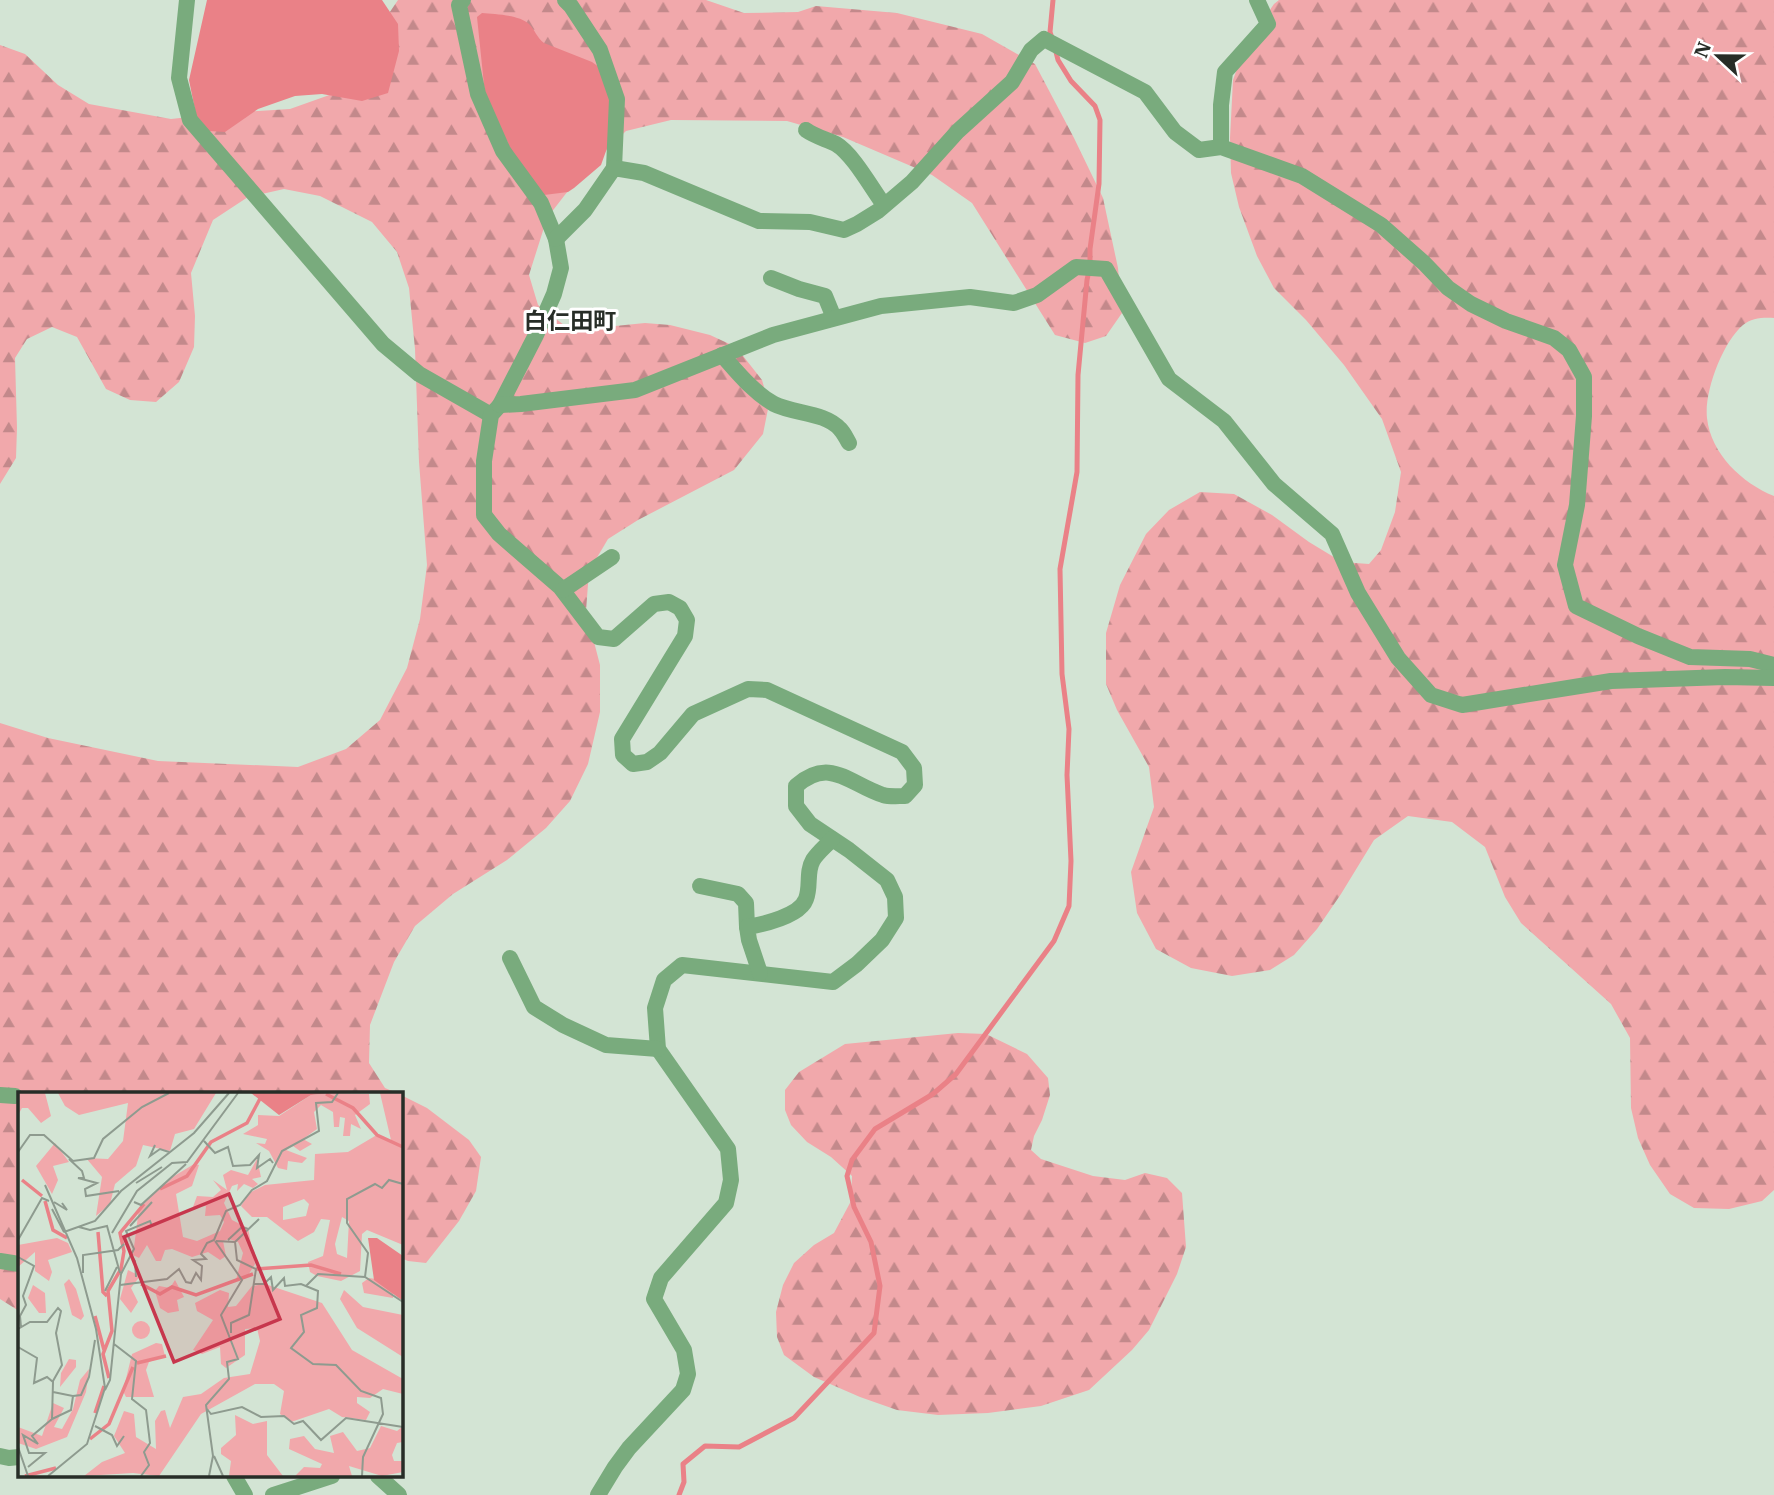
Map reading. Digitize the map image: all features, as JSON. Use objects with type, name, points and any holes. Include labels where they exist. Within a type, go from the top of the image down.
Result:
[{"type":"street","points":[[187,0],[179,78],[190,120],[383,344],[419,374],[496,410],[522,404],[635,390],[773,335],[881,306],[970,298],[1014,303],[1037,295],[1076,267],[1106,269],[1169,379],[1224,421],[1274,484],[1332,534],[1358,593],[1398,659],[1431,695],[1462,705],[1611,681],[1774,678]]},
{"type":"street","points":[[463,0],[459,5],[478,94],[503,151],[541,202],[556,239],[561,268],[554,294],[536,335],[496,410],[484,461],[484,515],[499,534],[563,590],[598,637],[614,639],[654,604],[669,602],[680,608],[687,620],[685,636],[622,739],[623,755],[632,764],[646,762],[660,753],[693,714],[748,690],[767,690],[902,752],[914,768],[915,785],[905,796],[886,796],[829,771],[808,776],[796,786],[796,806],[810,824],[887,880],[895,897],[896,918],[882,940],[858,964],[834,982],[682,965],[664,980],[656,1008],[658,1049],[728,1149],[732,1180],[726,1203],[661,1278],[654,1298],[684,1350],[688,1374],[683,1390],[629,1448],[598,1495]]},
{"type":"street","points":[[556,239],[585,210],[614,168],[617,99],[600,50],[565,0]]},
{"type":"street","points":[[1221,147],[1221,106],[1225,72],[1268,24],[1257,0]]},
{"type":"street","points":[[614,168],[645,173],[759,221],[810,222],[844,230],[884,205],[912,182],[958,131],[1012,82],[1031,50],[1044,39],[1145,92],[1175,132],[1199,150],[1221,147],[1302,176],[1381,225],[1448,288],[1471,304],[1506,321],[1554,338],[1569,350],[1584,377],[1584,416],[1577,505],[1565,565],[1576,606],[1690,657],[1750,659],[1774,665]]},
{"type":"street","points":[[806,130],[836,144],[847,153],[884,205]]},
{"type":"street","points":[[771,278],[825,296],[834,318]]},
{"type":"street","points":[[722,355],[759,393],[775,404],[822,417],[839,428],[849,443]]},
{"type":"street","points":[[563,590],[612,557]]},
{"type":"street","points":[[747,927],[768,923],[797,910],[806,900],[813,860],[832,839]]},
{"type":"street","points":[[700,886],[737,894],[746,903],[749,940],[760,973]]},
{"type":"street","points":[[510,958],[534,1007],[563,1025],[606,1045],[658,1049]]},
{"type":"street","points":[[0,1261],[18,1264]]},
{"type":"street","points":[[0,1457],[18,1457]]},
{"type":"street","points":[[235,1478],[245,1495]]},
{"type":"street","points":[[273,1495],[326,1478]]},
{"type":"street","points":[[380,1478],[399,1495]]},
{"type":"green space","points":[[398,0],[706,0],[744,13],[798,12],[816,6],[897,13],[982,34],[1035,64],[1074,138],[1103,198],[1118,268],[1122,313],[1106,336],[1085,343],[1055,335],[972,203],[932,175],[843,137],[787,121],[671,120],[626,131],[578,178],[547,218],[529,275],[538,305],[564,325],[670,325],[710,335],[736,347],[762,380],[769,404],[763,434],[734,470],[638,520],[608,539],[589,571],[586,611],[600,665],[600,712],[588,764],[570,801],[546,828],[507,860],[453,894],[415,926],[394,962],[370,1025],[369,1063],[385,1088],[394,1092],[18,1092],[18,1310],[0,1299],[0,723],[48,738],[158,761],[298,767],[346,749],[380,720],[407,668],[420,619],[427,565],[419,462],[415,349],[409,288],[397,252],[372,222],[320,196],[284,189],[248,197],[213,220],[191,273],[195,316],[194,347],[179,382],[156,402],[130,400],[106,389],[77,337],[52,327],[27,339],[15,358],[16,458],[0,484],[0,45],[25,54],[58,85],[89,104],[171,119],[290,109],[335,93]]},
{"type":"green space","points":[[1279,0],[1774,0],[1774,318],[1750,321],[1736,333],[1716,368],[1707,407],[1707,418],[1715,444],[1730,466],[1751,483],[1774,496],[1774,1190],[1762,1201],[1729,1209],[1694,1208],[1670,1194],[1650,1165],[1638,1138],[1631,1108],[1630,1038],[1611,1004],[1521,923],[1505,897],[1485,847],[1452,822],[1408,816],[1374,840],[1317,929],[1294,955],[1270,970],[1232,976],[1191,968],[1156,949],[1137,913],[1131,872],[1154,807],[1149,767],[1117,710],[1106,684],[1106,633],[1120,585],[1146,534],[1169,510],[1200,492],[1234,494],[1272,515],[1342,562],[1369,564],[1381,550],[1395,512],[1401,472],[1382,419],[1344,365],[1306,320],[1274,288],[1257,256],[1239,207],[1231,173],[1233,80],[1245,46]]},
{"type":"green space","points":[[958,1033],[986,1034],[1027,1054],[1048,1078],[1050,1095],[1031,1150],[1041,1159],[1093,1176],[1125,1180],[1145,1173],[1167,1178],[1182,1193],[1186,1247],[1177,1274],[1149,1330],[1132,1350],[1089,1390],[1041,1406],[988,1413],[938,1415],[897,1410],[860,1397],[814,1377],[784,1355],[777,1337],[776,1312],[783,1285],[794,1263],[814,1245],[834,1233],[851,1201],[852,1176],[831,1157],[807,1142],[791,1125],[785,1110],[785,1090],[799,1072],[845,1044]]},
{"type":"green space","points":[[402,1096],[427,1108],[469,1140],[481,1157],[476,1191],[459,1221],[426,1263],[402,1258]]},
{"type":"shaded area","points":[[207,0],[382,0],[398,24],[399,51],[388,93],[362,101],[322,94],[295,96],[258,109],[225,132],[209,131],[196,115],[189,80]]},
{"type":"shaded area","points":[[482,13],[525,21],[544,43],[592,62],[603,70],[611,97],[615,126],[601,165],[568,192],[544,195],[523,169],[486,104],[477,17]]},
{"type":"waterway","points":[[1052,38],[1050,32],[1053,0]]},
{"type":"waterway","points":[[679,1495],[684,1482],[683,1464],[705,1446],[739,1447],[794,1418],[874,1333],[880,1286],[871,1242],[854,1207],[847,1176],[852,1160],[875,1129],[933,1094],[956,1074],[1054,941],[1069,906],[1069,729],[1062,674],[1060,569],[1077,472],[1078,375],[1099,184],[1100,120],[1095,106],[1071,81],[1058,60],[1055,48]]},
{"type":"district","name":"白仁田町","points":[[570,321]]}]
